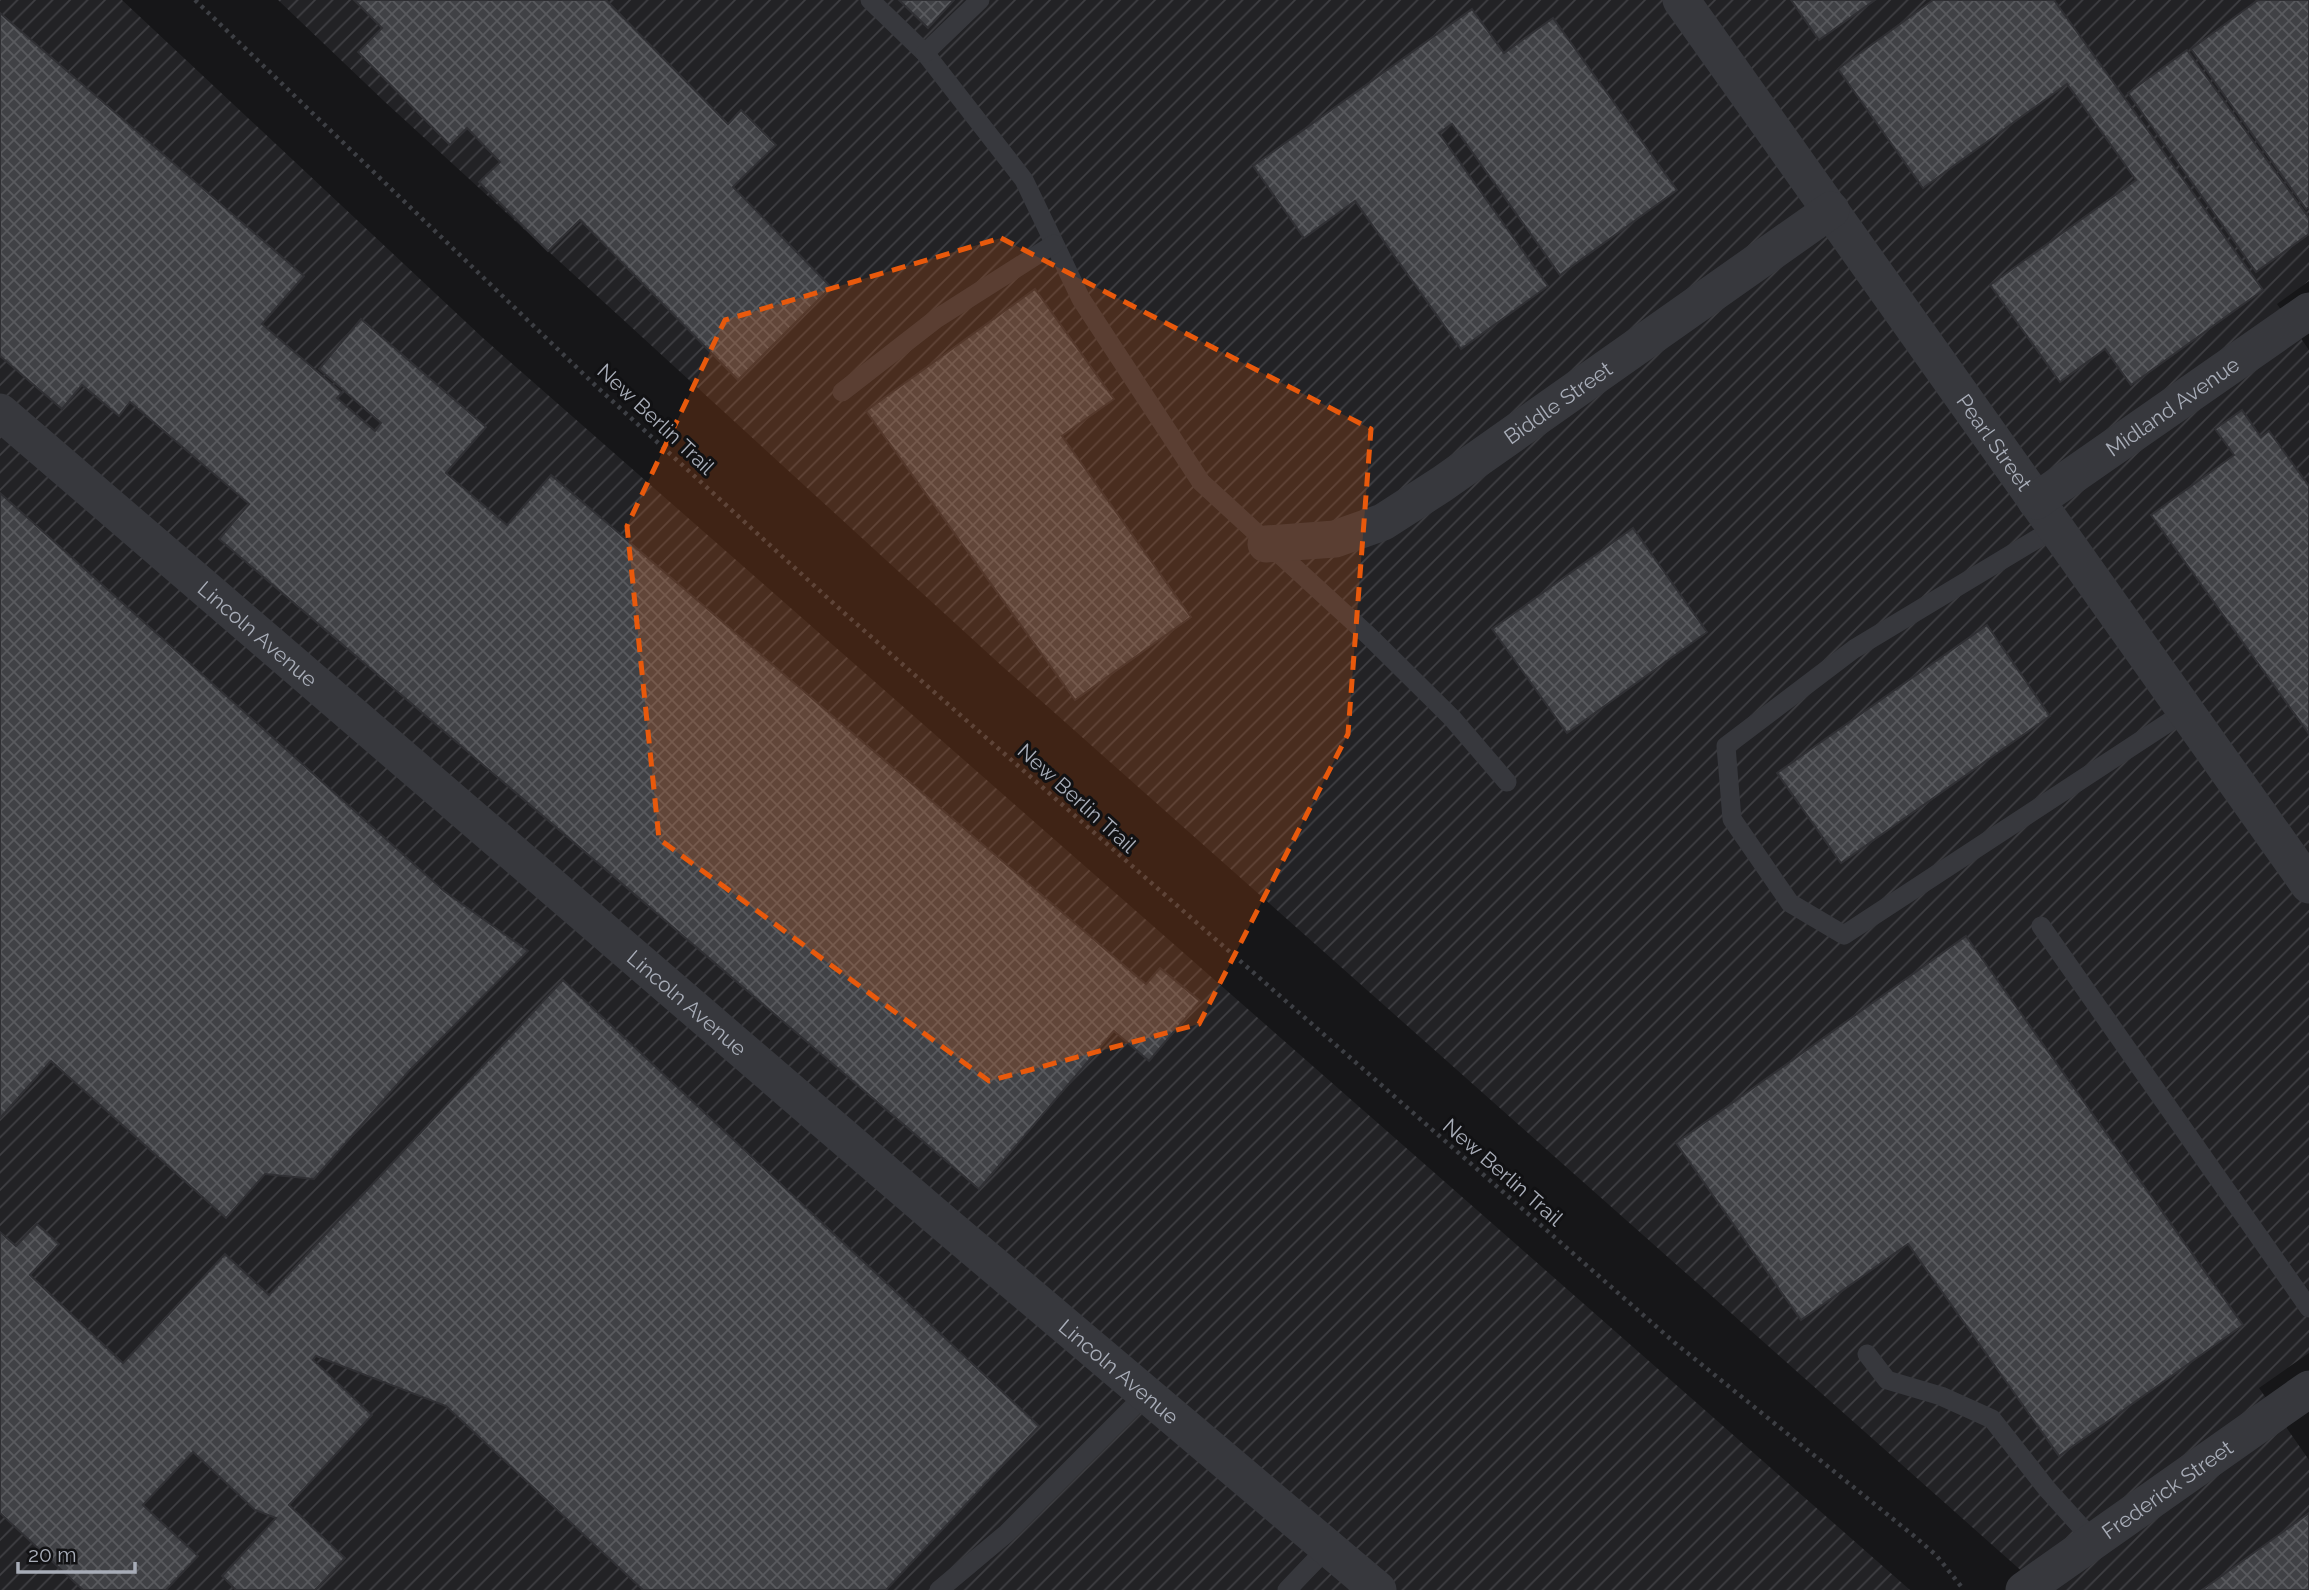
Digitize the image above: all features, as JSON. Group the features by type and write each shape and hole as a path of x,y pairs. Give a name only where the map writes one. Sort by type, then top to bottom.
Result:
{"street":[{"name":"Pearl Street","path":"1681,0 2309,885"},
{"name":"Biddle Street","path":"1266,544 1335,539 1383,522 1442,485 1831,210"},
{"name":"Midland Avenue","path":"2046,514 2309,311"},
{"name":"Lincoln Avenue","path":"0,412 922,1205 1378,1590"},
{"name":"Frederick Street","path":"2024,1590 2309,1390"}],"lane":[{"path":"870,0 925,53 1024,180 1081,299 1201,482 1369,636 1452,718 1507,782"},
{"path":"925,53 980,0"},
{"path":"842,392 936,319 1054,244"},
{"path":"2046,514 1854,649 1726,746 1732,819 1790,903 1844,935 2186,711"},
{"path":"2041,926 2309,1308"},
{"path":"1867,1354 1887,1380 1941,1396 1992,1419 2047,1489 2094,1541"},
{"path":"939,1590 1007,1533 1147,1393"},
{"path":"1287,1590 1328,1547"}],"path":[{"name":"New Berlin Trail","path":"195,0 597,387 844,612 1675,1343 1936,1555 1964,1590"}],"highlighted area":[{"path":"1001,238 1371,429 1348,734 1199,1024 989,1081 659,839 627,526 725,320"}],"shaded area":[{"path":"0,0 122,0 483,338 1910,1590 0,1590"},
{"path":"278,0 2309,0 2309,281 2277,304 2309,350 2309,1353 2259,1388 2309,1460 2309,1590 2043,1590 1003,667 385,102"}],"building":[{"path":"354,0 606,0 728,124 741,110 776,145 733,187 831,287 738,380 580,220 548,251 479,182 500,162 467,128 450,145 358,52 382,28"},
{"path":"899,0 954,0 928,28"},
{"path":"1791,0 1875,0 1819,40"},
{"path":"1933,0 2054,0 2263,290 2131,385 2105,349 2060,382 1990,285 2136,180 2067,84 1923,188 1838,69"},
{"path":"2258,0 2309,0 2309,207 2306,209 2191,49"},
{"path":"1472,9 1504,53 1553,18 1677,190 1560,275 1452,124 1439,133 1548,286 1461,349 1355,201 1304,238 1253,166"},
{"path":"0,13 304,276 262,324 342,393 337,398 375,431 381,423 319,369 361,319 486,427 446,473 507,525 551,475 1146,984 1160,968 1200,1001 1149,1061 1114,1031 979,1189 219,539 249,504 130,402 119,416 82,385 62,409 0,356"},
{"path":"2187,50 2309,218 2309,234 2256,272 2128,93"},
{"path":"1035,289 1114,399 1062,436 1191,617 1075,700 866,411"},
{"path":"2242,410 2261,437 2269,431 2309,486 2309,734 2151,515 2234,455 2215,429"},
{"path":"0,493 444,891 528,951 409,1071 314,1179 265,1174 226,1218 51,1061 0,1118"},
{"path":"1633,528 1707,632 1567,733 1492,629"},
{"path":"1987,625 2050,716 1841,863 1777,773"},
{"path":"1966,936 2243,1325 2059,1456 1908,1244 1801,1320 1676,1143"},
{"path":"563,980 1039,1426 886,1590 643,1590 446,1406 316,1356 313,1360 372,1415 289,1505 345,1558 315,1590 236,1590 222,1576 276,1518 255,1510 193,1452 143,1505 198,1556 166,1590 83,1590 0,1513 0,1232 16,1246 37,1224 59,1244 30,1275 123,1363 225,1254 269,1295"},
{"path":"2309,1513 2309,1590 2202,1590"}]}
